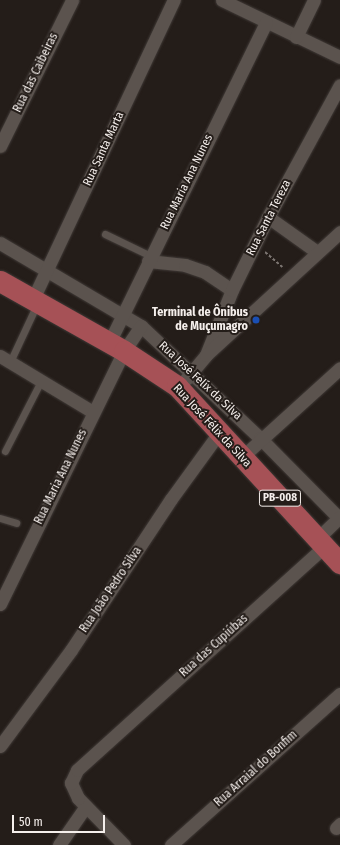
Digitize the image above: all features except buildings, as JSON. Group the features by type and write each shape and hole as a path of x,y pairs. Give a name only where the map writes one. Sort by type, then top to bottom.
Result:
{"main road":[{"name":"Rua José Félix da Silva","path":"0,281 116,347 184,380 219,433 340,563"}],"street":[{"name":"Rua das Caibeiras","path":"0,146 72,0"},
{"name":"Rua Santa Marta","path":"35,301 47,268 174,0"},
{"path":"222,0 340,57"},
{"path":"296,37 314,0"},
{"name":"Rua Maria Ana Nunes","path":"0,604 93,412 116,347 122,313 266,22"},
{"name":"Rua Santa Tereza","path":"206,355 232,290 268,217 340,84"},
{"path":"268,217 317,252"},
{"path":"184,380 206,355 294,272 340,232"},
{"name":"Rua José Felíx da Silva","path":"0,243 47,268 122,313 140,326 184,380 260,438 340,518"},
{"path":"149,259 185,265 205,272 232,290"},
{"path":"116,347 140,326"},
{"path":"5,359 93,412"},
{"path":"242,457 260,438 340,368"},
{"name":"Rua João Pedro Silva","path":"0,746 71,650 171,499 219,433"},
{"name":"Rua das Cupiúbas","path":"124,845 86,806 73,790 72,779 77,770 321,542 340,518"},
{"name":"Rua Arraial do Bonfim","path":"171,845 340,694"},
{"path":"59,845 86,806"}],"lane":[{"path":"105,234 149,259"},
{"path":"5,359 35,301"},
{"path":"5,451 41,381"},
{"path":"0,518 16,523"}],"path":[{"path":"256,242 282,267 294,272"}],"place":[{"name":"Terminal de Ônibus de Muçumagro","path":"256,320"}]}
